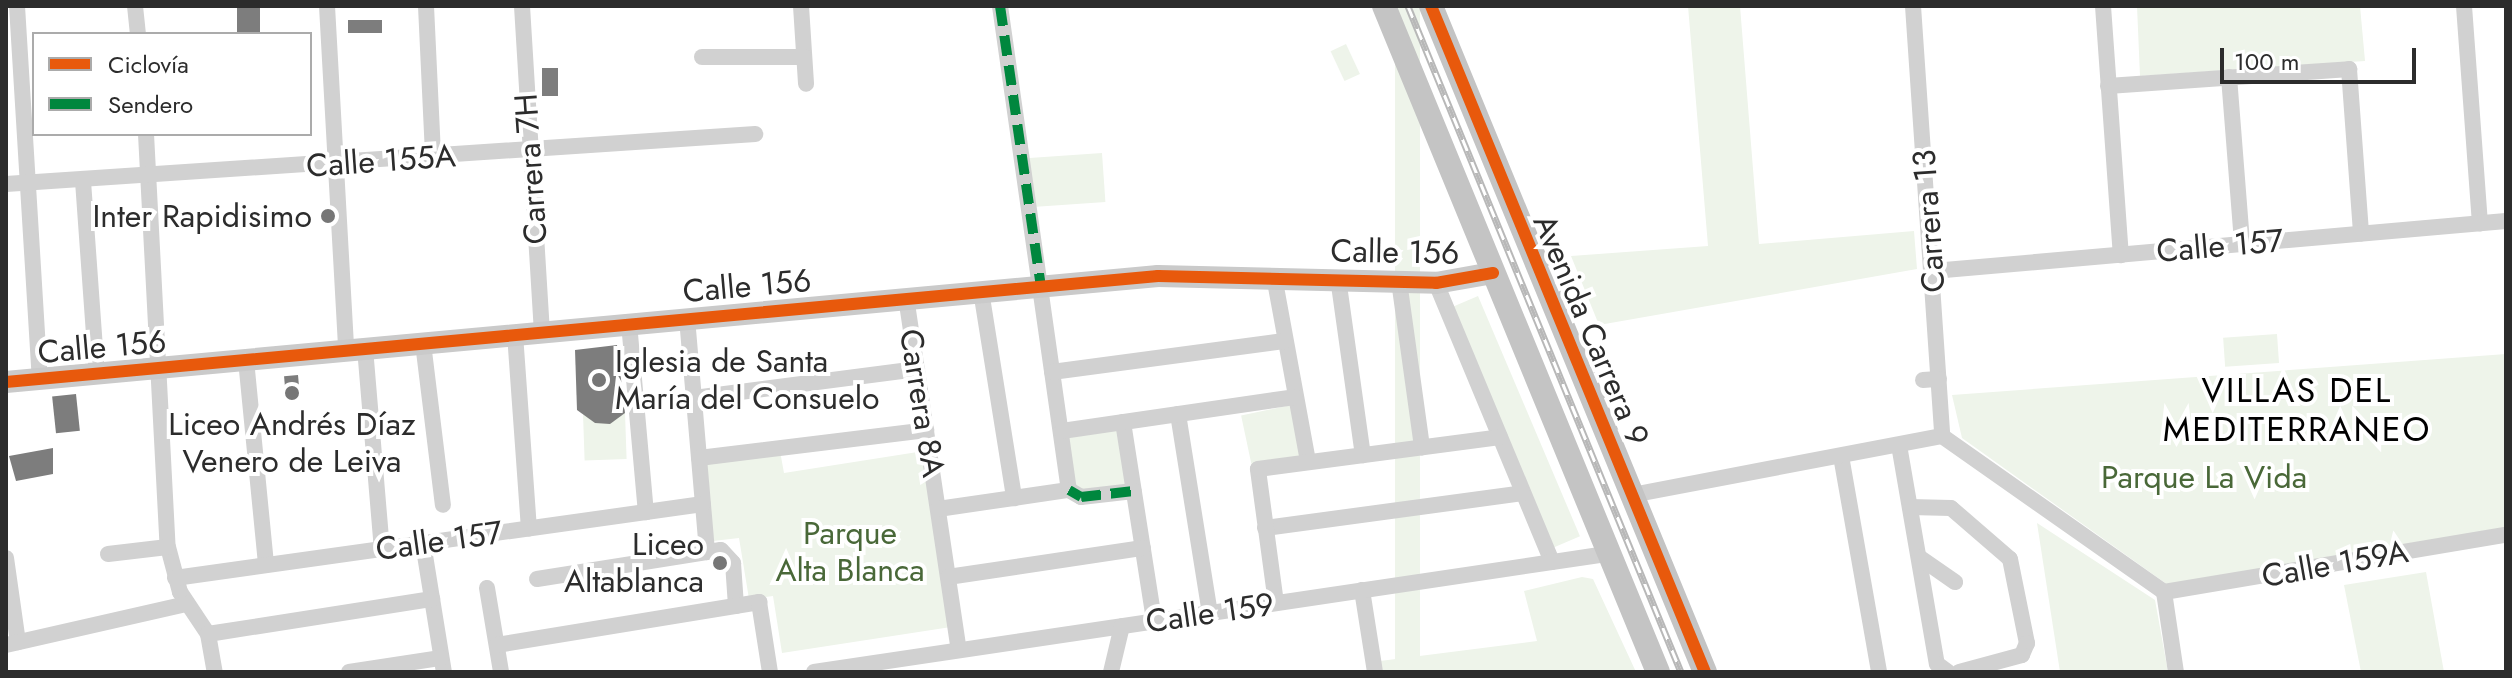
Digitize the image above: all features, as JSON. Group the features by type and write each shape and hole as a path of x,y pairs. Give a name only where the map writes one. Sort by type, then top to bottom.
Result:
{"main road":[{"path":"1384,6 1606,554 1658,672"},
{"name":"Avenida Carrera 9","path":"1431,6 1705,672"}],"street":[{"path":"17,6 40,379"},
{"path":"135,6 138,32"},
{"path":"327,6 337,164 356,349 382,549"},
{"path":"426,6 433,157"},
{"name":"Carrera 7H","path":"522,6 542,332"},
{"path":"801,6 806,84"},
{"path":"1000,6 1069,490"},
{"name":"Carrera 13","path":"1913,6 1933,271 1931,380 1942,436"},
{"path":"2103,6 2121,255"},
{"path":"2464,6 2472,76 2480,223"},
{"path":"2472,76 2475,6"},
{"path":"702,57 804,57"},
{"path":"2108,86 2349,69 2361,234"},
{"path":"2229,77 2242,244"},
{"name":"Calle 155A","path":"6,184 149,178 755,134"},
{"path":"146,136 161,368 168,547 175,578 187,604 208,634 215,672"},
{"path":"83,181 97,374"},
{"name":"Calle 157","path":"1933,271 2506,221"},
{"name":"Calle 156","path":"6,382 906,297 1190,274 1436,283 1493,273"},
{"path":"1274,276 1308,462"},
{"path":"1338,278 1363,455"},
{"path":"1399,281 1422,447"},
{"path":"1436,283 1552,562"},
{"path":"981,291 1014,498"},
{"name":"Carrera 8A","path":"906,297 959,650"},
{"path":"687,318 707,552"},
{"path":"629,323 646,512"},
{"path":"515,334 529,528"},
{"path":"1052,372 1284,341"},
{"path":"423,343 443,505"},
{"path":"246,360 266,565"},
{"path":"694,398 917,369"},
{"path":"1062,431 1295,397"},
{"path":"1178,414 1210,613"},
{"path":"1123,422 1154,621"},
{"path":"699,458 926,430"},
{"path":"1632,495 1942,436 2164,592 2176,672"},
{"path":"1276,603 1258,469 1500,437"},
{"path":"1899,445 1937,664 1948,672"},
{"path":"1841,456 1879,672"},
{"path":"938,509 1069,490 1081,497 1134,491"},
{"path":"1265,528 1523,493"},
{"name":"Calle 157","path":"175,578 703,504"},
{"path":"1910,507 1951,508 2002,546 2010,559 2027,643 2022,655 1959,672"},
{"name":"Calle 159A","path":"2164,592 2506,535"},
{"path":"349,672 442,665 423,543"},
{"path":"108,554 168,547"},
{"path":"948,577 1143,548"},
{"path":"537,579 707,552 730,555 736,606"},
{"name":"Calle 159","path":"814,672 1606,554"},
{"path":"1919,557 1955,582"},
{"path":"6,558 12,644 187,604"},
{"path":"487,588 501,672"},
{"path":"1362,590 1375,672"},
{"path":"208,634 432,599"},
{"path":"497,645 759,602 770,672"},
{"path":"1111,672 1122,626"}],"green space":[{"path":"1395,6 1420,6 1420,672 1395,672"},
{"path":"1688,6 1740,6 1759,244 1914,231 1917,269 1599,325 1571,256 1708,246"},
{"path":"2137,6 2360,6 2365,61 2140,76"},
{"path":"1346,44 1360,74 1345,81 1331,51"},
{"path":"1102,153 1105,202 1026,207 1022,159"},
{"path":"1478,296 1580,536 1554,547 1452,307"},
{"path":"2277,334 2279,363 2225,367 2223,338"},
{"name":"Parque La Vida","path":"2506,354 2506,528 2168,585 1962,438 1952,395"},
{"path":"1291,405 1302,458 1252,468 1241,416"},
{"path":"625,413 627,459 585,460 583,414"},
{"path":"1123,422 1134,491 1069,490 1062,431"},
{"name":"Parque Alta Blanca","path":"780,451 784,473 924,451 951,627 782,653 773,596 749,599 739,538 713,541 701,463"},
{"path":"2037,523 2155,600 2168,672 2060,672"},
{"path":"2426,572 2444,672 2361,672 2344,585"},
{"path":"1582,577 1593,579 1636,672 1383,672 1380,661 1537,641 1524,591"}],"building":[{"path":"237,6 260,6 260,32 237,32"},
{"path":"348,20 382,20 382,33 348,33"},
{"path":"542,68 558,68 558,96 542,96"},
{"name":"Iglesia de Santa María del Consuelo","path":"617,345 625,413 610,424 595,423 577,410 575,350"},
{"name":"Liceo Andrés Díaz Venero de Leiva","path":"298,375 300,399 286,400 284,376"},
{"path":"76,394 80,431 56,433 52,397"},
{"path":"53,448 53,474 16,481 9,456"}],"railway":[{"path":"1408,6 1681,672"}],"marked path":[{"path":"1000,6 1041,286"},
{"path":"1069,490 1081,497 1134,491"}],"cycle path":[{"path":"1431,6 1705,672"},
{"path":"6,382 1158,276 1436,283 1493,273"}],"place":[{"name":"Inter Rapidisimo","path":"328,216"},
{"name":"Iglesia de Santa María del Consuelo","path":"599,380"},
{"name":"Liceo Andrés Díaz Venero de Leiva","path":"292,393"},
{"name":"Liceo Altablanca","path":"720,563"}],"district":[{"name":"VILLAS DEL MEDITERRANEO","path":"2297,410"}]}
